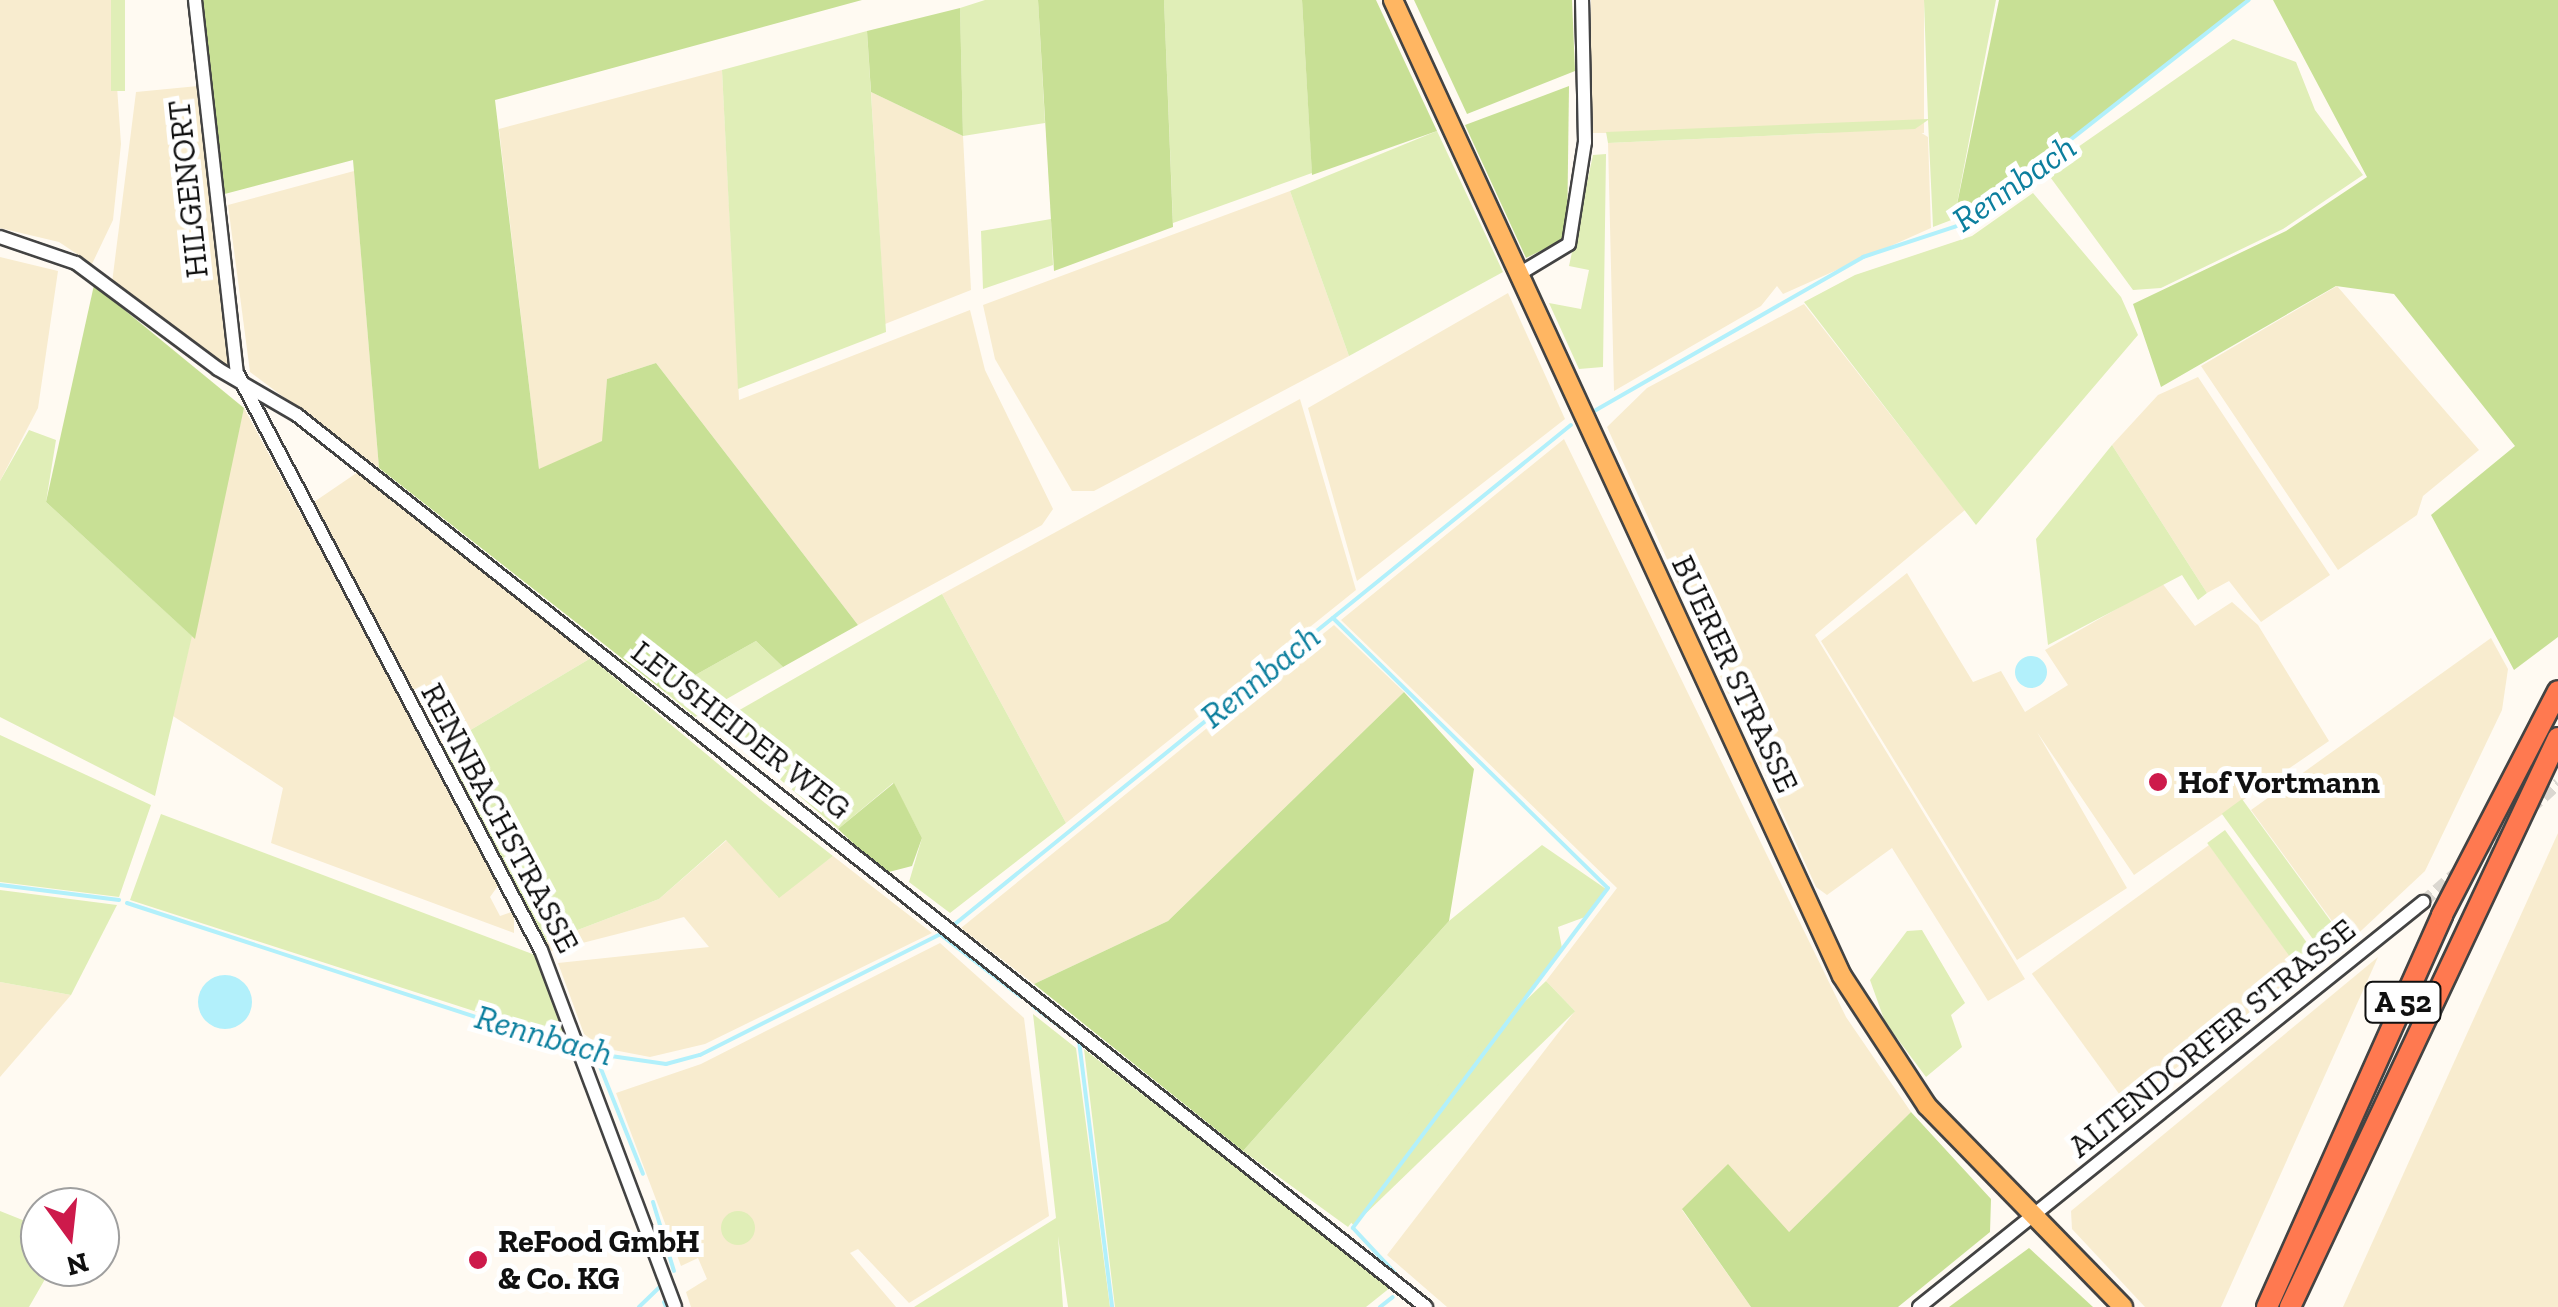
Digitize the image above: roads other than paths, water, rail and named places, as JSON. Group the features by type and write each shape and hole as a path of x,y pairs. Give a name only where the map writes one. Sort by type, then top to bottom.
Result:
{"highway":[{"name":"A 52","path":"2267,1307 2442,915 2558,691"},
{"name":"A 52","path":"2290,1307 2558,738"}],"main road":[{"name":"BUERER STRASSE","path":"1393,0 1842,976 1927,1106 2123,1307"}],"street":[{"name":"HILGENORT","path":"195,0 236,373"},
{"path":"1519,274 1569,244 1585,142 1582,0"},
{"name":"LEUSHEIDER WEG","path":"0,237 76,263 218,369 236,373 1426,1307"},
{"name":"RENNBACHSTRASSE","path":"236,373 540,950 675,1307"},
{"name":"ALTENDORFER STRASSE","path":"1919,1307 2423,902"}],"water":[{"path":"2031,656 2042,661 2047,672 2042,683 2031,688 2020,683 2015,672 2020,661"},
{"path":"225,975 244,983 252,1002 244,1021 225,1029 206,1021 198,1002 206,983"}],"waterway":[{"name":"Rennbach","path":"1596,410 1863,257 1963,224 2249,0"},
{"name":"Rennbach","path":"950,928 1571,425"},
{"path":"1333,618 1608,888 1353,1228 1408,1287"},
{"path":"0,885 119,900"},
{"name":"Rennbach","path":"127,903 574,1049"},
{"name":"Rennbach","path":"583,1052 666,1064 700,1055 947,931"},
{"path":"941,935 1020,996"},
{"path":"1034,1007 1079,1041 1112,1307"},
{"path":"595,1054 643,1174"},
{"path":"653,1202 674,1271"},
{"path":"639,1307 662,1285"},
{"path":"1380,1307 1393,1297"},
{"path":"664,1302 666,1307"}],"tunnel":[{"path":"2530,809 2558,784"},
{"path":"2481,852 2515,822"},
{"path":"2423,902 2462,868"}],"place":[{"name":"Hof Vortmann","path":"2158,782"},
{"name":"ReFood GmbH & Co. KG","path":"478,1260"}]}
